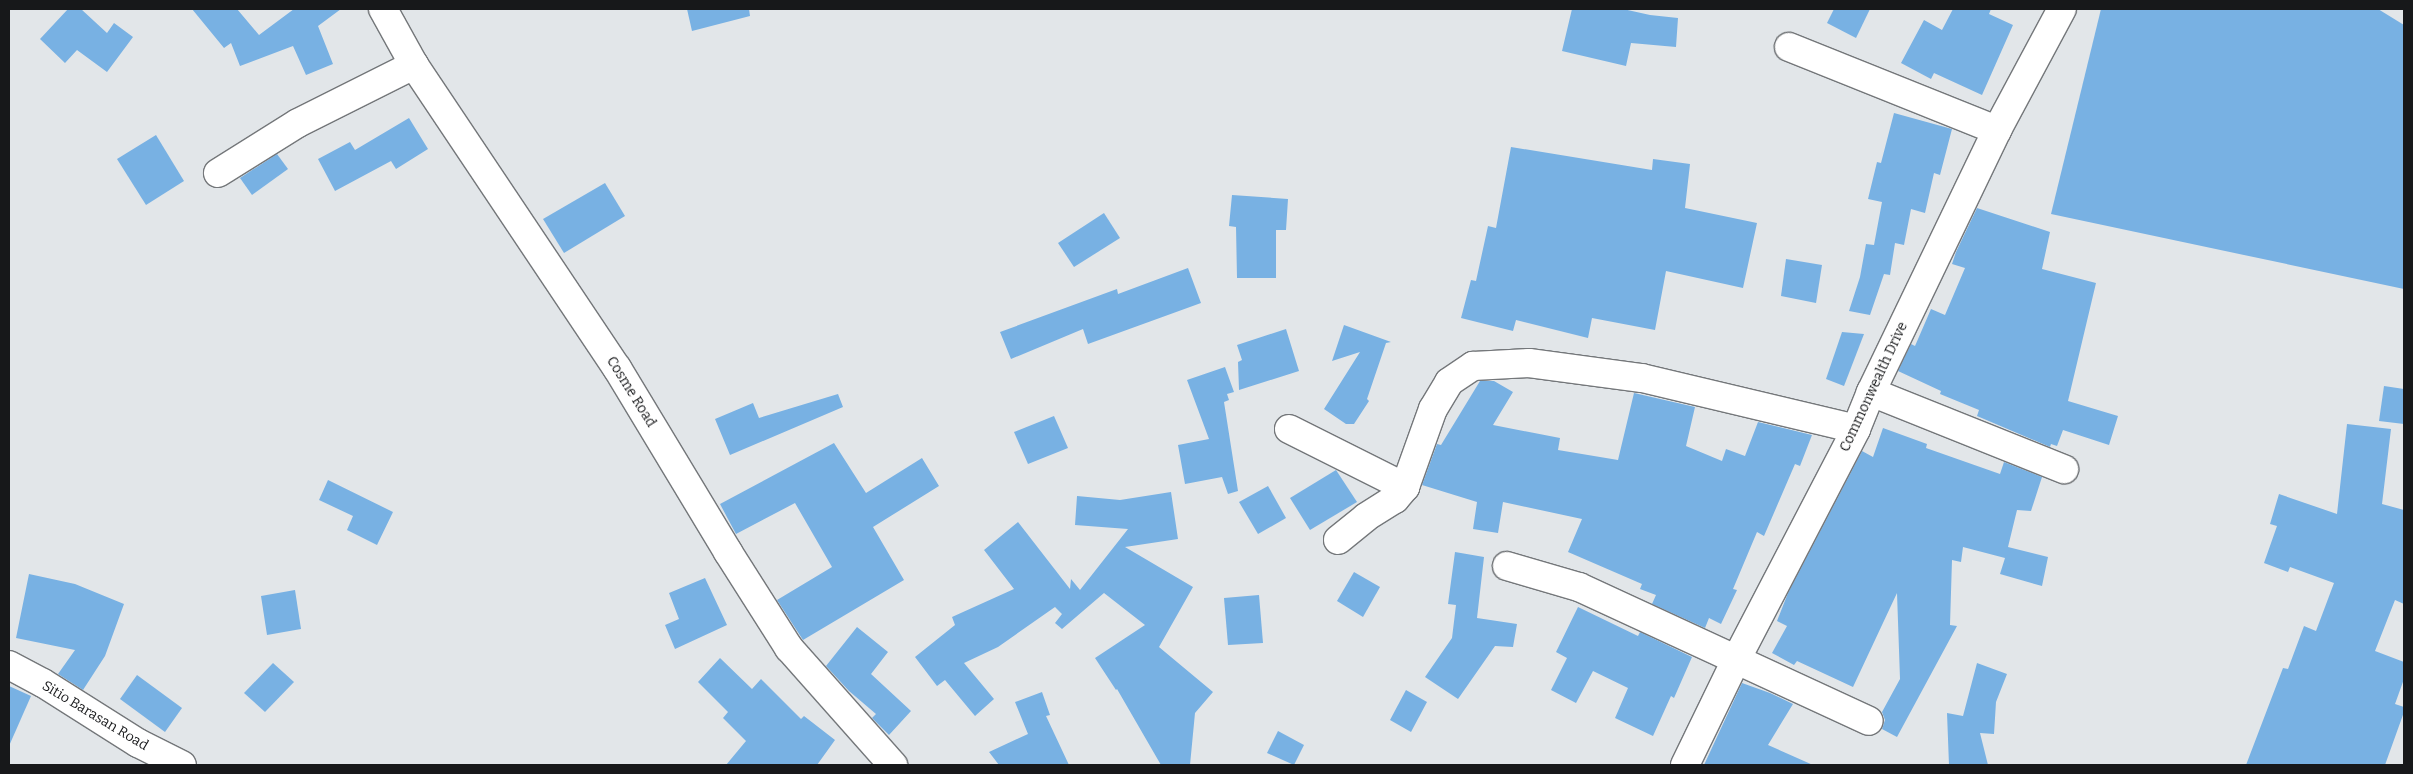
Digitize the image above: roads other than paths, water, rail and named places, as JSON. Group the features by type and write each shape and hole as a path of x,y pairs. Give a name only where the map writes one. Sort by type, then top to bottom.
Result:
{"street":[{"name":"Cosme Road","path":"383,9 414,65 617,368 728,552 789,648 893,765"},
{"name":"Commonwealth Drive","path":"1685,765 1736,660 1856,429 1871,392 1997,130 2062,9"},
{"path":"1790,47 1997,130"},
{"path":"218,173 298,123 414,65"},
{"path":"1338,540 1366,517 1395,499 1405,487 1433,409 1449,382 1473,366 1529,363 1642,378 1856,429"},
{"path":"1871,392 2064,469"},
{"path":"1289,429 1405,487"},
{"path":"1507,566 1578,587 1869,721"},
{"name":"Sitio Barasan Road","path":"9,665 138,743 182,765"}]}
